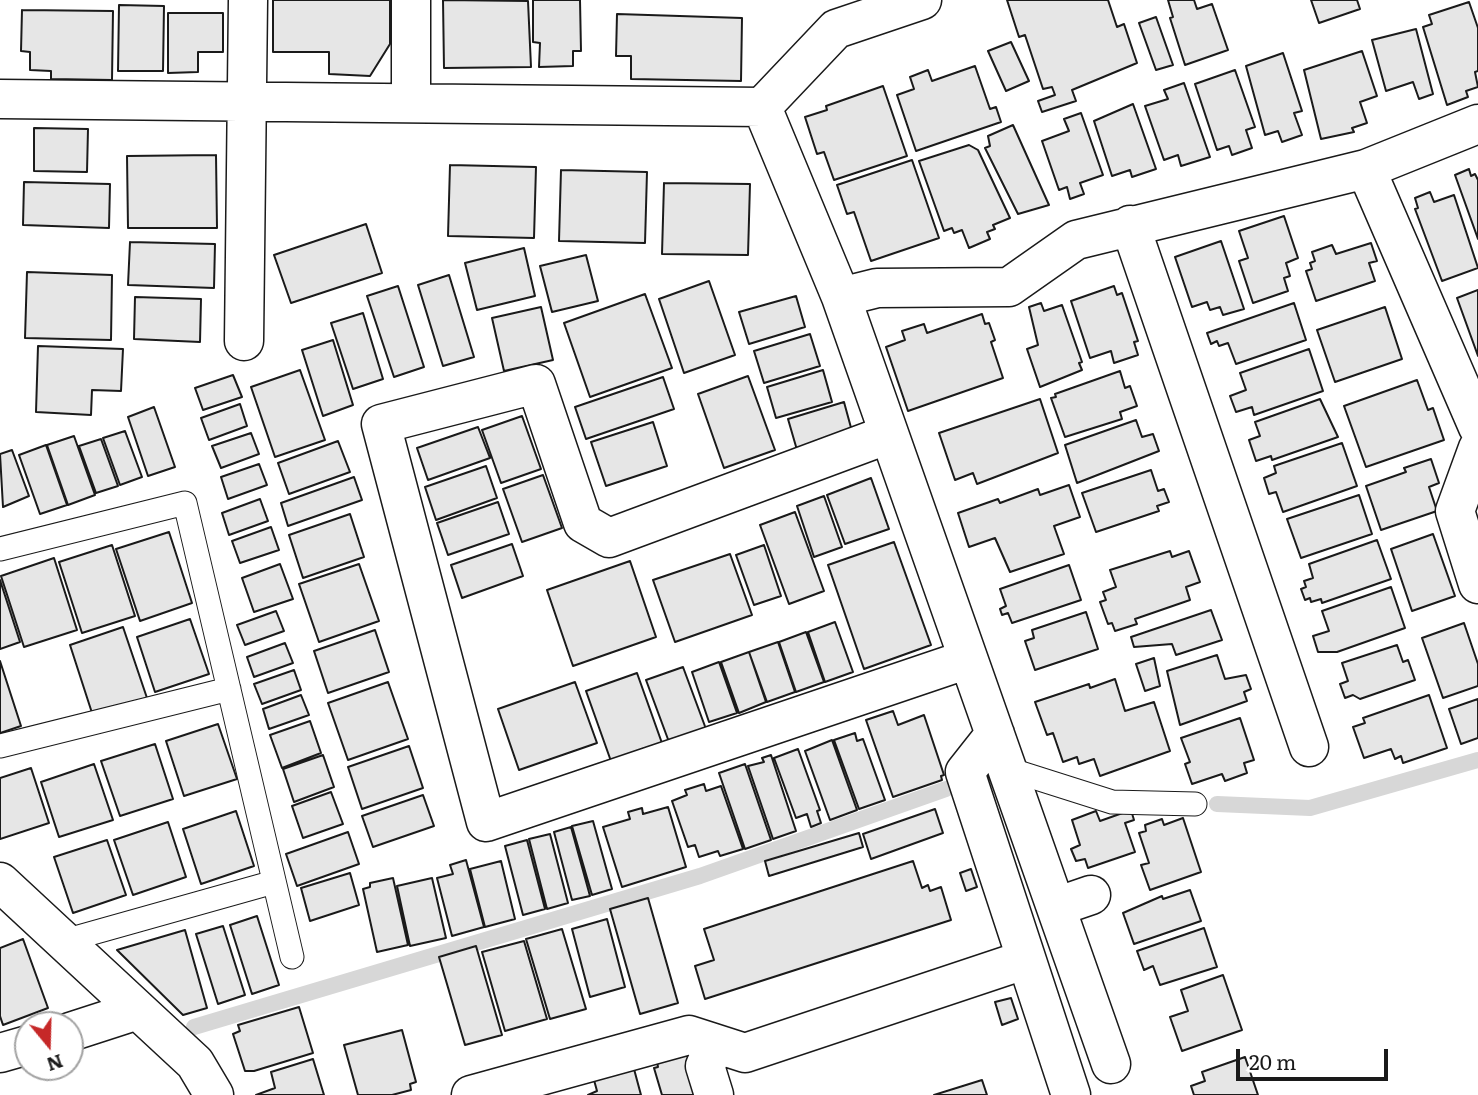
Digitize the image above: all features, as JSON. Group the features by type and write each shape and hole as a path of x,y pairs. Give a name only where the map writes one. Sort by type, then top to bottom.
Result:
{"street":[{"path":"244,341 248,0"},
{"path":"411,0 411,103"},
{"path":"0,99 762,107 836,29 922,0"},
{"path":"762,107 841,297 1001,751 1073,901 1111,1064"},
{"path":"841,297 877,288 1009,287 1076,240 1366,169 1478,124"},
{"path":"1366,169 1478,427"},
{"path":"1130,225 1309,747"},
{"path":"889,434 609,538 583,523 536,384 381,424 486,822 968,659"},
{"path":"1478,449 1455,511 1478,584"},
{"path":"1001,751 965,772 1024,960 1071,1095"},
{"path":"0,881 195,1063 214,1095"},
{"path":"471,1095 558,1084 689,1035 745,1053 1024,960"},
{"path":"84,1027 138,1010"},
{"path":"714,1095 705,1066 716,1044"}],"lane":[{"path":"0,550 185,503 292,957"},
{"path":"0,746 229,690"},
{"path":"1001,751 1112,802 1195,804"},
{"path":"64,941 274,882"}],"building":[{"path":"273,0 390,0 390,44 370,76 329,74 329,52 273,52"},
{"path":"443,0 528,1 531,67 444,68"},
{"path":"533,0 580,0 581,51 573,51 573,66 539,67 540,43 533,42"},
{"path":"1007,0 1108,0 1117,27 1124,24 1137,63 1072,90 1076,101 1042,112 1038,101 1055,95 1052,87 1043,89 1025,35 1019,37"},
{"path":"1168,0 1194,0 1197,9 1212,4 1228,50 1185,65 1170,18 1173,17"},
{"path":"1311,0 1357,0 1360,9 1319,23"},
{"path":"1469,2 1478,28 1478,71 1475,72 1478,87 1466,91 1468,97 1447,105 1423,27 1432,24 1429,15"},
{"path":"119,5 164,6 163,71 118,71"},
{"path":"22,10 113,11 112,80 51,79 51,71 30,70 30,52 21,51"},
{"path":"168,13 223,13 223,52 198,52 198,72 168,73"},
{"path":"617,14 742,18 741,81 631,79 631,56 616,56"},
{"path":"1156,17 1173,65 1156,70 1139,23"},
{"path":"1416,29 1433,94 1419,99 1413,82 1386,91 1372,40"},
{"path":"1011,42 1029,81 1006,91 988,51"},
{"path":"1362,51 1377,96 1360,102 1367,123 1352,128 1354,132 1321,139 1304,70"},
{"path":"1283,53 1302,111 1294,113 1302,135 1282,142 1278,131 1265,135 1246,66"},
{"path":"975,66 990,109 996,107 1001,122 916,151 897,95 914,89 910,77 928,70 932,81"},
{"path":"1235,70 1255,127 1246,130 1252,148 1232,155 1229,146 1217,150 1195,84"},
{"path":"1184,83 1210,157 1181,166 1178,155 1164,160 1145,106 1168,99 1164,90"},
{"path":"883,86 907,156 834,180 824,152 817,154 805,117 827,110 826,106"},
{"path":"1133,104 1156,169 1132,177 1130,170 1112,176 1094,121"},
{"path":"1081,113 1103,175 1080,183 1084,194 1070,199 1067,187 1059,190 1042,141 1069,131 1064,119"},
{"path":"1013,125 1049,205 1018,214 985,148 990,146 988,136"},
{"path":"34,128 88,129 87,172 34,171"},
{"path":"969,145 978,150 1010,218 993,225 995,229 987,232 990,239 969,248 962,230 954,233 952,228 944,231 919,161"},
{"path":"216,155 217,228 128,228 127,156"},
{"path":"912,160 939,238 871,261 854,212 847,214 837,185"},
{"path":"450,165 536,167 534,238 448,236"},
{"path":"1469,169 1471,176 1475,174 1478,180 1478,239 1455,175"},
{"path":"561,170 647,172 645,243 559,241"},
{"path":"24,182 110,184 109,228 23,225"},
{"path":"664,183 750,184 748,255 662,254"},
{"path":"1430,192 1434,202 1454,195 1478,268 1442,281 1415,209 1418,208 1415,198"},
{"path":"1284,216 1298,258 1286,263 1290,276 1284,278 1288,291 1253,303 1239,261 1248,258 1239,231"},
{"path":"366,224 382,273 291,303 274,255"},
{"path":"1221,241 1244,309 1223,315 1220,307 1210,310 1207,302 1192,307 1175,257"},
{"path":"130,242 215,244 214,288 128,285"},
{"path":"1371,243 1377,261 1369,263 1375,281 1316,301 1306,271 1312,269 1310,263 1315,261 1312,252 1332,245 1336,254"},
{"path":"524,248 535,296 477,310 465,263"},
{"path":"586,255 598,301 552,312 540,266"},
{"path":"27,272 112,275 111,340 25,338"},
{"path":"449,275 474,357 443,366 418,285"},
{"path":"709,281 735,355 684,373 659,299"},
{"path":"398,286 424,367 394,377 367,296"},
{"path":"1114,286 1117,295 1122,293 1138,341 1134,342 1138,355 1114,363 1111,351 1090,358 1071,301"},
{"path":"1478,290 1478,356 1457,298"},
{"path":"645,294 672,368 590,397 564,323"},
{"path":"796,296 805,327 749,344 739,312"},
{"path":"135,297 201,299 200,342 134,339"},
{"path":"1041,303 1044,311 1062,305 1082,362 1079,363 1082,370 1040,387 1027,349 1038,345 1029,307"},
{"path":"1294,303 1306,340 1236,364 1228,343 1219,346 1217,341 1211,344 1207,333"},
{"path":"541,307 553,360 504,371 492,318"},
{"path":"1385,307 1402,359 1335,382 1317,330"},
{"path":"363,313 383,379 353,389 331,323"},
{"path":"982,314 985,324 989,323 995,340 991,342 1003,378 908,411 886,347 905,340 902,331 924,324 927,333"},
{"path":"810,334 820,366 764,383 754,351"},
{"path":"333,340 353,405 323,416 302,350"},
{"path":"38,346 123,349 121,391 92,390 91,415 36,412"},
{"path":"1309,349 1323,391 1254,415 1252,407 1236,412 1230,396 1246,390 1240,373"},
{"path":"300,370 325,440 275,457 251,387"},
{"path":"823,370 832,402 776,418 767,387"},
{"path":"1120,371 1125,388 1130,386 1137,406 1120,412 1122,419 1065,437 1051,398 1056,397 1055,394"},
{"path":"233,375 242,397 203,410 195,388"},
{"path":"748,376 775,450 724,468 698,394"},
{"path":"663,377 674,409 586,439 575,407"},
{"path":"1417,380 1428,410 1433,408 1444,440 1366,467 1344,406"},
{"path":"1040,399 1058,453 977,484 973,473 955,480 939,433"},
{"path":"1320,399 1338,437 1272,460 1271,456 1256,461 1249,440 1260,436 1255,422"},
{"path":"844,402 853,435 797,450 788,419"},
{"path":"240,404 247,426 209,440 201,418"},
{"path":"154,407 175,467 148,476 128,417"},
{"path":"522,416 541,469 501,483 482,430"},
{"path":"1136,420 1142,437 1153,434 1159,451 1077,483 1065,445"},
{"path":"653,422 667,466 606,486 591,442"},
{"path":"478,427 490,458 428,480 417,448"},
{"path":"125,431 142,477 120,485 103,438"},
{"path":"251,433 259,454 221,468 212,446"},
{"path":"74,436 95,495 68,505 47,445"},
{"path":"101,439 118,486 96,493 79,446"},
{"path":"338,441 350,472 289,494 278,463"},
{"path":"1342,443 1357,486 1283,512 1276,492 1269,494 1264,478 1276,473 1274,466"},
{"path":"46,445 67,505 40,514 19,455"},
{"path":"12,450 29,496 3,507 0,454"},
{"path":"1431,459 1439,483 1429,487 1437,511 1381,530 1366,486 1406,472 1404,468"},
{"path":"259,464 267,485 228,499 221,477"},
{"path":"486,466 497,498 436,520 425,487"},
{"path":"1151,470 1158,491 1164,489 1169,502 1157,506 1159,511 1096,532 1082,493"},
{"path":"543,475 562,528 522,542 503,489"},
{"path":"354,477 362,500 288,526 281,503"},
{"path":"871,478 889,529 845,544 827,495"},
{"path":"1069,485 1080,517 1054,526 1064,554 1010,572 995,538 969,547 958,513 998,499 1000,503 1038,489 1040,495"},
{"path":"1359,495 1372,534 1301,558 1287,519"},
{"path":"824,496 842,547 814,557 797,506"},
{"path":"260,499 268,521 229,535 222,513"},
{"path":"498,502 509,534 448,555 437,523"},
{"path":"795,512 824,591 789,604 760,525"},
{"path":"350,514 364,557 303,578 289,535"},
{"path":"271,527 279,550 240,563 232,541"},
{"path":"169,532 192,603 140,621 116,549"},
{"path":"1433,534 1455,596 1412,611 1391,549"},
{"path":"1377,540 1391,579 1322,603 1321,599 1311,602 1310,598 1305,600 1301,589 1306,587 1304,581 1313,578 1309,564"},
{"path":"894,542 931,645 864,669 828,565"},
{"path":"512,544 523,576 462,598 451,565"},
{"path":"112,545 135,616 82,633 59,562"},
{"path":"764,545 781,596 754,605 736,555"},
{"path":"1170,551 1172,557 1189,551 1200,582 1186,587 1190,600 1135,619 1137,624 1115,631 1112,623 1108,624 1100,602 1106,600 1103,592 1116,587 1110,570"},
{"path":"730,554 752,615 675,642 653,580"},
{"path":"54,558 77,630 24,647 1,576"},
{"path":"630,561 656,637 573,666 547,590"},
{"path":"280,564 293,599 254,612 242,578"},
{"path":"359,564 379,621 319,642 299,584"},
{"path":"1069,565 1081,600 1012,623 1008,613 1002,615 1000,609 1006,606 1000,589"},
{"path":"0,580 20,642 0,649"},
{"path":"1391,587 1405,628 1337,652 1318,652 1313,636 1329,631 1322,611"},
{"path":"1211,610 1222,640 1176,655 1172,644 1134,647 1131,637"},
{"path":"276,611 284,631 245,645 237,625"},
{"path":"1086,612 1098,649 1035,670 1025,641 1034,638 1032,630"},
{"path":"190,619 209,674 155,692 137,637"},
{"path":"835,622 853,672 825,682 808,632"},
{"path":"1464,623 1478,664 1478,686 1443,698 1422,638"},
{"path":"123,627 147,698 93,716 70,645"},
{"path":"375,630 389,672 328,693 314,651"},
{"path":"806,632 824,682 796,692 779,642"},
{"path":"778,642 795,692 767,702 749,652"},
{"path":"285,643 293,663 254,677 247,657"},
{"path":"1397,645 1403,662 1408,660 1415,680 1360,699 1353,695 1345,698 1340,684 1348,681 1342,663"},
{"path":"749,652 766,702 739,713 721,662"},
{"path":"1217,655 1225,679 1246,675 1251,689 1244,692 1247,701 1180,725 1167,671"},
{"path":"1154,658 1160,686 1145,691 1136,664"},
{"path":"0,661 21,726 0,733"},
{"path":"719,662 737,713 709,722 692,672"},
{"path":"683,667 706,729 669,742 646,680"},
{"path":"294,670 301,690 262,704 254,684"},
{"path":"637,673 663,746 612,764 586,691"},
{"path":"1115,679 1125,711 1154,702 1170,751 1100,776 1094,759 1079,764 1077,757 1063,762 1053,733 1047,735 1035,702 1089,684 1090,688"},
{"path":"388,682 408,739 348,760 328,703"},
{"path":"575,682 597,743 519,770 498,709"},
{"path":"301,695 309,715 269,729 263,709"},
{"path":"1429,695 1447,748 1403,763 1401,756 1395,759 1391,749 1364,758 1353,727 1365,723 1363,718"},
{"path":"1478,699 1478,738 1461,744 1449,709"},
{"path":"893,711 898,725 924,715 944,775 941,776 942,780 893,797 866,720"},
{"path":"1240,718 1254,760 1244,763 1247,773 1225,781 1222,774 1192,784 1185,764 1190,762 1181,738"},
{"path":"310,721 321,753 282,768 270,735"},
{"path":"218,724 237,779 184,796 166,741"},
{"path":"855,733 857,741 863,739 885,800 859,809 834,740"},
{"path":"832,740 857,810 830,820 805,751"},
{"path":"155,744 173,799 120,816 101,761"},
{"path":"409,746 423,788 362,809 348,767"},
{"path":"798,749 820,810 817,811 821,823 811,827 807,814 796,818 774,758"},
{"path":"323,755 334,787 294,802 283,769"},
{"path":"771,755 796,831 773,839 748,766 764,762 762,758"},
{"path":"94,764 113,820 59,837 41,782"},
{"path":"745,764 771,840 745,849 719,773"},
{"path":"31,768 49,823 0,839 0,778"},
{"path":"704,784 706,791 721,786 743,849 720,856 718,851 699,857 695,845 688,847 672,801 687,795 685,790"},
{"path":"331,792 343,824 303,838 292,806"},
{"path":"423,795 434,826 373,847 362,816"},
{"path":"668,807 686,867 622,887 603,827 630,819 628,812 642,808 643,814"},
{"path":"935,809 943,833 871,859 863,834"},
{"path":"1131,810 1134,820 1125,823 1135,852 1088,868 1085,859 1076,861 1071,849 1080,845 1072,820 1096,811 1100,821"},
{"path":"236,811 254,866 201,884 183,829"},
{"path":"1183,818 1201,872 1150,890 1141,865 1149,863 1139,833 1146,831 1145,825 1162,819 1164,825"},
{"path":"593,821 612,889 592,895 572,826"},
{"path":"168,822 186,877 133,895 114,840"},
{"path":"571,827 590,896 572,900 554,832"},
{"path":"348,832 359,864 297,886 286,854"},
{"path":"859,833 863,847 769,876 765,861"},
{"path":"550,834 568,903 547,909 529,839"},
{"path":"107,840 126,895 73,913 54,857"},
{"path":"527,840 545,909 523,915 505,846"},
{"path":"466,860 484,927 452,936 437,878 453,874 450,865"},
{"path":"501,861 515,919 485,927 470,869"},
{"path":"913,861 922,888 928,885 930,891 941,887 951,920 705,999 695,966 714,960 704,929"},
{"path":"971,869 977,887 966,891 960,873"},
{"path":"350,873 359,905 310,921 301,888"},
{"path":"393,878 408,945 377,952 363,889 370,887 370,883"},
{"path":"432,878 446,938 410,946 397,886"},
{"path":"1190,890 1201,921 1134,944 1123,913 1162,896 1163,899"},
{"path":"648,898 678,1003 640,1014 610,909"},
{"path":"257,916 279,985 252,994 230,925"},
{"path":"607,919 625,987 590,997 572,929"},
{"path":"223,926 245,995 218,1004 196,934"},
{"path":"1204,928 1217,967 1160,985 1153,966 1144,970 1137,951"},
{"path":"562,929 586,1009 550,1019 526,939"},
{"path":"185,930 207,1008 183,1015 117,950"},
{"path":"23,939 48,1008 40,1011 14,1011 14,1021 3,1025 0,1016 0,948"},
{"path":"524,941 547,1019 505,1031 482,952"},
{"path":"476,946 502,1035 465,1045 439,957"},
{"path":"1223,975 1242,1030 1182,1051 1170,1017 1188,1011 1181,990"},
{"path":"1011,998 1018,1019 1002,1025 995,1002"},
{"path":"299,1007 313,1053 254,1071 245,1071 233,1034 240,1031 238,1025"},
{"path":"402,1030 416,1082 410,1084 411,1090 392,1095 358,1095 344,1045"},
{"path":"690,1052 702,1095 662,1095 654,1068 658,1067 657,1062"},
{"path":"1245,1057 1258,1095 1194,1095 1191,1086 1205,1081 1202,1072"},
{"path":"313,1059 324,1095 256,1095 275,1088 271,1072"},
{"path":"634,1069 641,1095 588,1095 597,1091 594,1080"},
{"path":"982,1080 987,1095 934,1095"}],"waterway":[{"path":"1217,804 1310,808 1478,760"},
{"path":"194,1027 700,876 946,789"}]}
